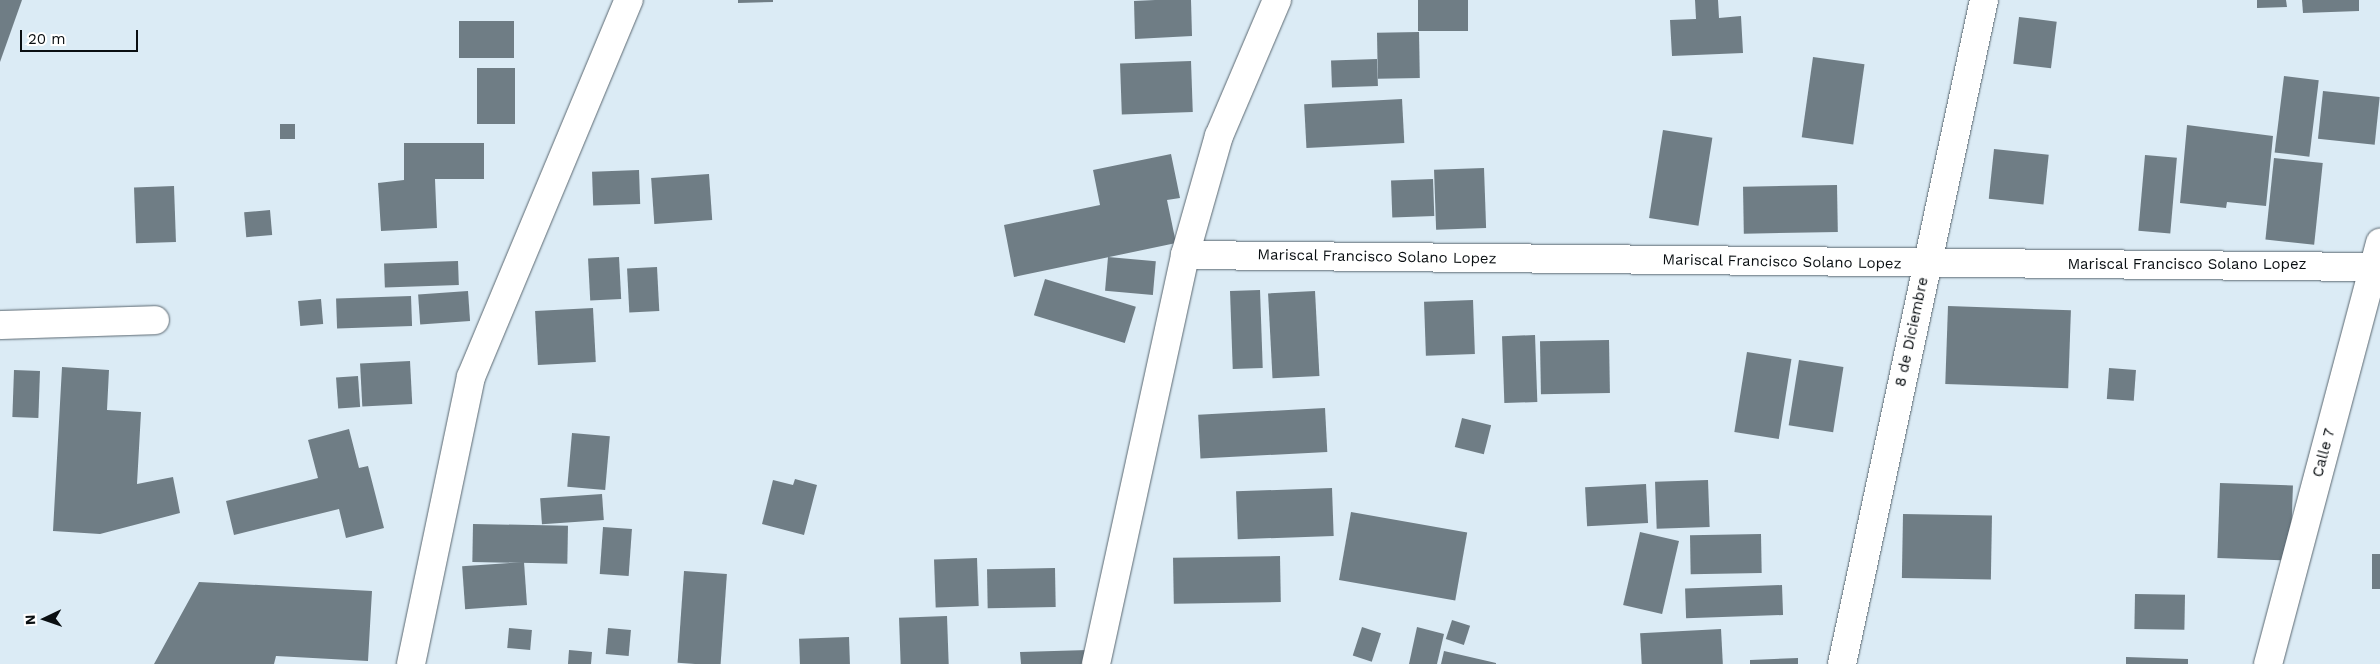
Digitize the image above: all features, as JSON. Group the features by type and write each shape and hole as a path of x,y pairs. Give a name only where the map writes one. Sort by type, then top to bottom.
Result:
{"street":[{"path":"411,664 471,377 629,0"},
{"path":"1096,664 1185,255 1219,136 1277,0"},
{"name":"8 de Diciembre","path":"1842,664 1926,264 1984,0"},
{"name":"Mariscal Francisco Solano Lopez","path":"1185,255 1926,264 2378,259"},
{"name":"Calle 7","path":"2268,664 2378,259"},
{"path":"0,324 155,320"}],"building":[{"path":"0,0 22,0 0,62"},
{"path":"738,0 773,0 773,2 738,3"},
{"path":"1191,0 1192,36 1135,39 1134,1"},
{"path":"1418,0 1468,0 1468,31 1418,31"},
{"path":"1695,0 1718,0 1719,18 1741,16 1743,53 1672,56 1670,20 1696,19"},
{"path":"2257,0 2286,0 2287,7 2257,8"},
{"path":"2302,0 2359,0 2359,11 2303,13"},
{"path":"2019,17 2057,22 2051,68 2013,64"},
{"path":"459,21 514,21 514,58 459,58"},
{"path":"1419,32 1420,78 1378,79 1377,33"},
{"path":"1813,57 1864,64 1853,144 1802,137"},
{"path":"1377,59 1378,86 1332,88 1331,61"},
{"path":"1191,61 1193,112 1122,114 1120,63"},
{"path":"477,68 515,68 515,124 477,124"},
{"path":"2284,76 2319,80 2309,157 2275,152"},
{"path":"2323,91 2380,97 2375,145 2318,139"},
{"path":"1402,99 1404,143 1306,148 1304,104"},
{"path":"280,124 295,124 295,139 280,139"},
{"path":"2187,125 2273,136 2266,206 2227,202 2226,208 2180,203"},
{"path":"1663,130 1712,138 1698,226 1649,218"},
{"path":"404,143 484,143 484,179 435,179 437,228 381,231 378,183 404,180"},
{"path":"1994,149 2049,155 2043,204 1989,199"},
{"path":"1171,154 1180,198 1167,200 1176,243 1014,277 1004,225 1100,205 1093,170"},
{"path":"2145,155 2177,158 2170,233 2138,231"},
{"path":"2274,158 2323,163 2314,245 2265,240"},
{"path":"1484,168 1486,228 1436,230 1434,170"},
{"path":"639,170 640,204 593,206 592,172"},
{"path":"709,174 712,220 654,224 651,178"},
{"path":"1433,179 1434,216 1392,217 1391,180"},
{"path":"1837,185 1838,232 1744,234 1743,187"},
{"path":"174,186 176,242 136,243 134,187"},
{"path":"270,210 272,235 246,237 244,212"},
{"path":"619,257 621,299 590,301 588,259"},
{"path":"1108,257 1156,261 1153,295 1105,291"},
{"path":"458,261 459,285 385,288 384,264"},
{"path":"657,267 659,311 629,313 627,269"},
{"path":"1045,279 1136,307 1125,343 1034,315"},
{"path":"1260,290 1263,368 1233,369 1230,291"},
{"path":"468,291 470,321 420,324 418,294"},
{"path":"1315,291 1319,376 1273,378 1268,293"},
{"path":"411,296 412,326 337,329 336,299"},
{"path":"321,299 323,324 300,326 298,301"},
{"path":"1473,300 1475,354 1426,356 1424,302"},
{"path":"1948,306 2071,310 2068,388 1945,384"},
{"path":"593,308 596,362 538,365 535,311"},
{"path":"1535,335 1537,402 1504,403 1502,336"},
{"path":"1609,340 1610,393 1541,394 1540,341"},
{"path":"1747,352 1791,359 1779,439 1734,432"},
{"path":"1799,360 1843,367 1833,432 1789,425"},
{"path":"410,361 412,404 362,407 360,364"},
{"path":"62,367 109,370 107,410 141,412 137,484 173,477 180,513 100,534 53,531"},
{"path":"2109,368 2136,370 2134,401 2107,399"},
{"path":"14,370 40,371 38,418 12,417"},
{"path":"358,376 360,407 338,408 336,378"},
{"path":"1325,408 1327,452 1200,459 1198,415"},
{"path":"1462,418 1491,425 1484,454 1455,447"},
{"path":"349,429 359,468 368,466 384,528 346,538 339,509 234,535 226,501 318,478 308,440"},
{"path":"572,433 610,436 605,490 567,487"},
{"path":"795,479 817,485 804,535 762,524 773,480 793,485"},
{"path":"1708,480 1710,527 1657,529 1655,482"},
{"path":"2220,483 2293,486 2290,561 2217,558"},
{"path":"1646,484 1648,523 1587,526 1585,487"},
{"path":"1332,488 1334,536 1238,539 1236,491"},
{"path":"602,494 604,520 542,524 540,498"},
{"path":"1351,512 1467,532 1455,600 1339,580"},
{"path":"1903,514 1992,516 1991,580 1902,578"},
{"path":"473,524 568,526 567,564 472,562"},
{"path":"603,527 632,529 629,576 600,574"},
{"path":"1640,532 1679,541 1662,614 1623,605"},
{"path":"1761,534 1762,573 1691,574 1690,535"},
{"path":"2372,554 2380,554 2380,589 2372,589"},
{"path":"1280,556 1281,602 1174,604 1173,558"},
{"path":"977,558 979,606 936,607 934,560"},
{"path":"524,562 527,605 465,609 462,566"},
{"path":"1055,568 1056,607 988,608 987,569"},
{"path":"684,571 727,574 721,664 678,663"},
{"path":"199,582 372,591 368,661 276,656 274,664 154,664"},
{"path":"1782,585 1783,615 1686,618 1685,588"},
{"path":"2135,594 2185,595 2184,630 2134,629"},
{"path":"947,616 949,664 901,664 899,618"},
{"path":"1452,620 1470,626 1464,645 1446,639"},
{"path":"1362,627 1381,633 1372,662 1353,656"},
{"path":"1417,627 1444,634 1437,664 1409,664"},
{"path":"509,628 532,630 530,650 507,648"},
{"path":"608,628 631,630 629,656 606,654"},
{"path":"1721,629 1723,664 1642,664 1640,633"},
{"path":"849,637 850,664 800,664 799,639"},
{"path":"569,650 592,652 591,664 568,664"},
{"path":"1088,650 1088,664 1021,664 1020,652"},
{"path":"1444,651 1496,663 1496,664 1441,664"},
{"path":"2126,657 2188,659 2188,664 2126,664"},
{"path":"1798,658 1798,664 1750,664 1750,660"}]}
